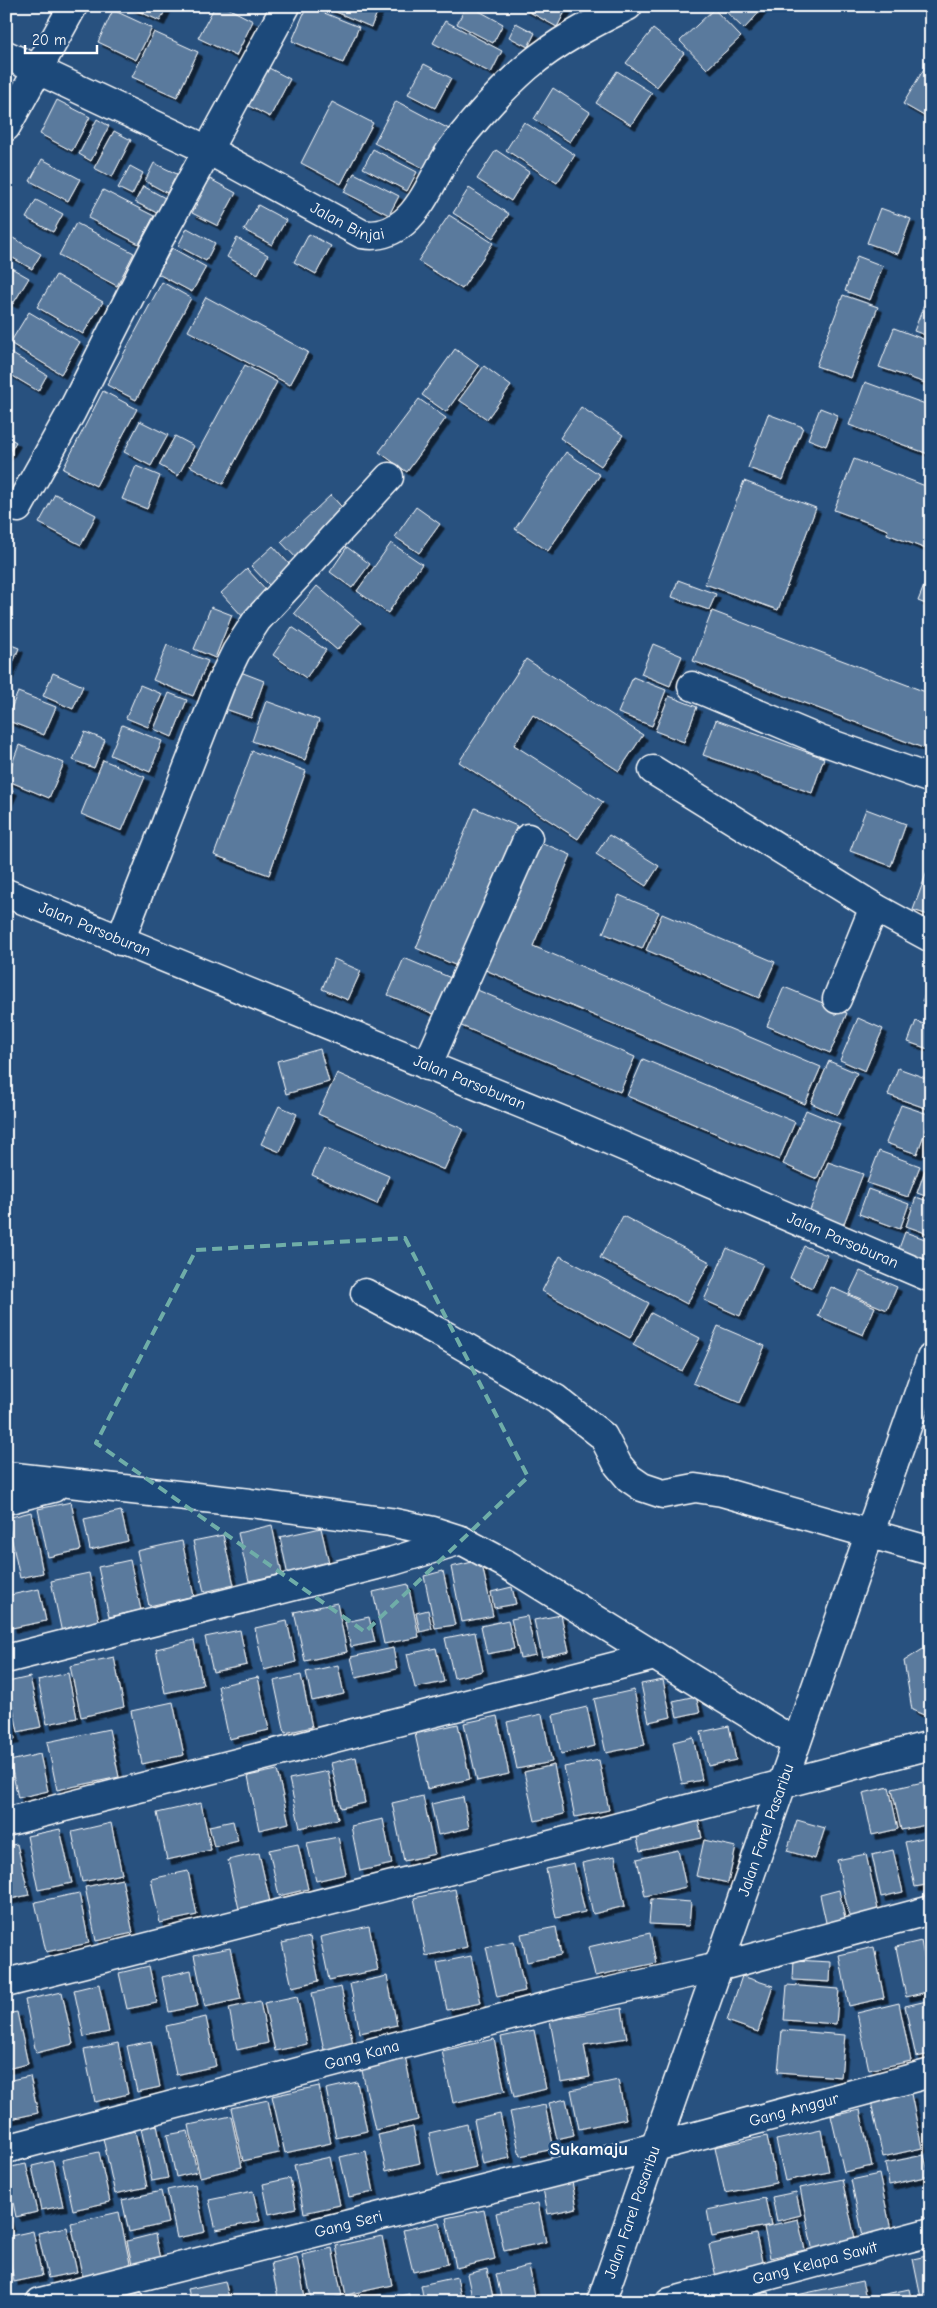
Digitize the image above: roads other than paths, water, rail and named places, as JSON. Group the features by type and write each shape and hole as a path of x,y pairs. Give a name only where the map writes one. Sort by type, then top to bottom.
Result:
{"street":[{"path":"6,127 73,6"},
{"path":"18,508 71,412 156,245 286,6"},
{"name":"Jalan Binjai","path":"6,55 208,150 362,234 375,236 388,232 404,222 415,210 453,147 527,67 558,45 628,6"},
{"path":"120,941 220,685 236,652 257,620 389,477"},
{"path":"692,686 820,740 931,779"},
{"path":"653,770 874,906 931,938"},
{"path":"427,1066 528,838"},
{"name":"Jalan Parsoburan","path":"6,893 576,1126 931,1278"},
{"path":"837,999 874,906"},
{"path":"365,1293 446,1336 556,1399 603,1436 618,1465 629,1478 642,1487 663,1494 695,1488 722,1492 931,1551"},
{"name":"Jalan Farel Pasaribu","path":"601,2302 931,1358"},
{"path":"6,1476 250,1503 390,1522 433,1531 461,1540 506,1564 796,1743"},
{"path":"6,1500 70,1484"},
{"path":"6,1659 393,1561 461,1540"},
{"path":"6,1822 654,1656"},
{"path":"6,1983 931,1745"},
{"name":"Gang Kana","path":"6,2149 567,2001 718,1967 931,1910"},
{"name":"Gang Anggur","path":"655,2147 931,2073"},
{"name":"Gang Seri","path":"40,2302 655,2147"},
{"name":"Gang Kelapa Sawit","path":"670,2302 931,2232"}],"district":[{"name":"Sukamaju","path":"589,2149"}]}
